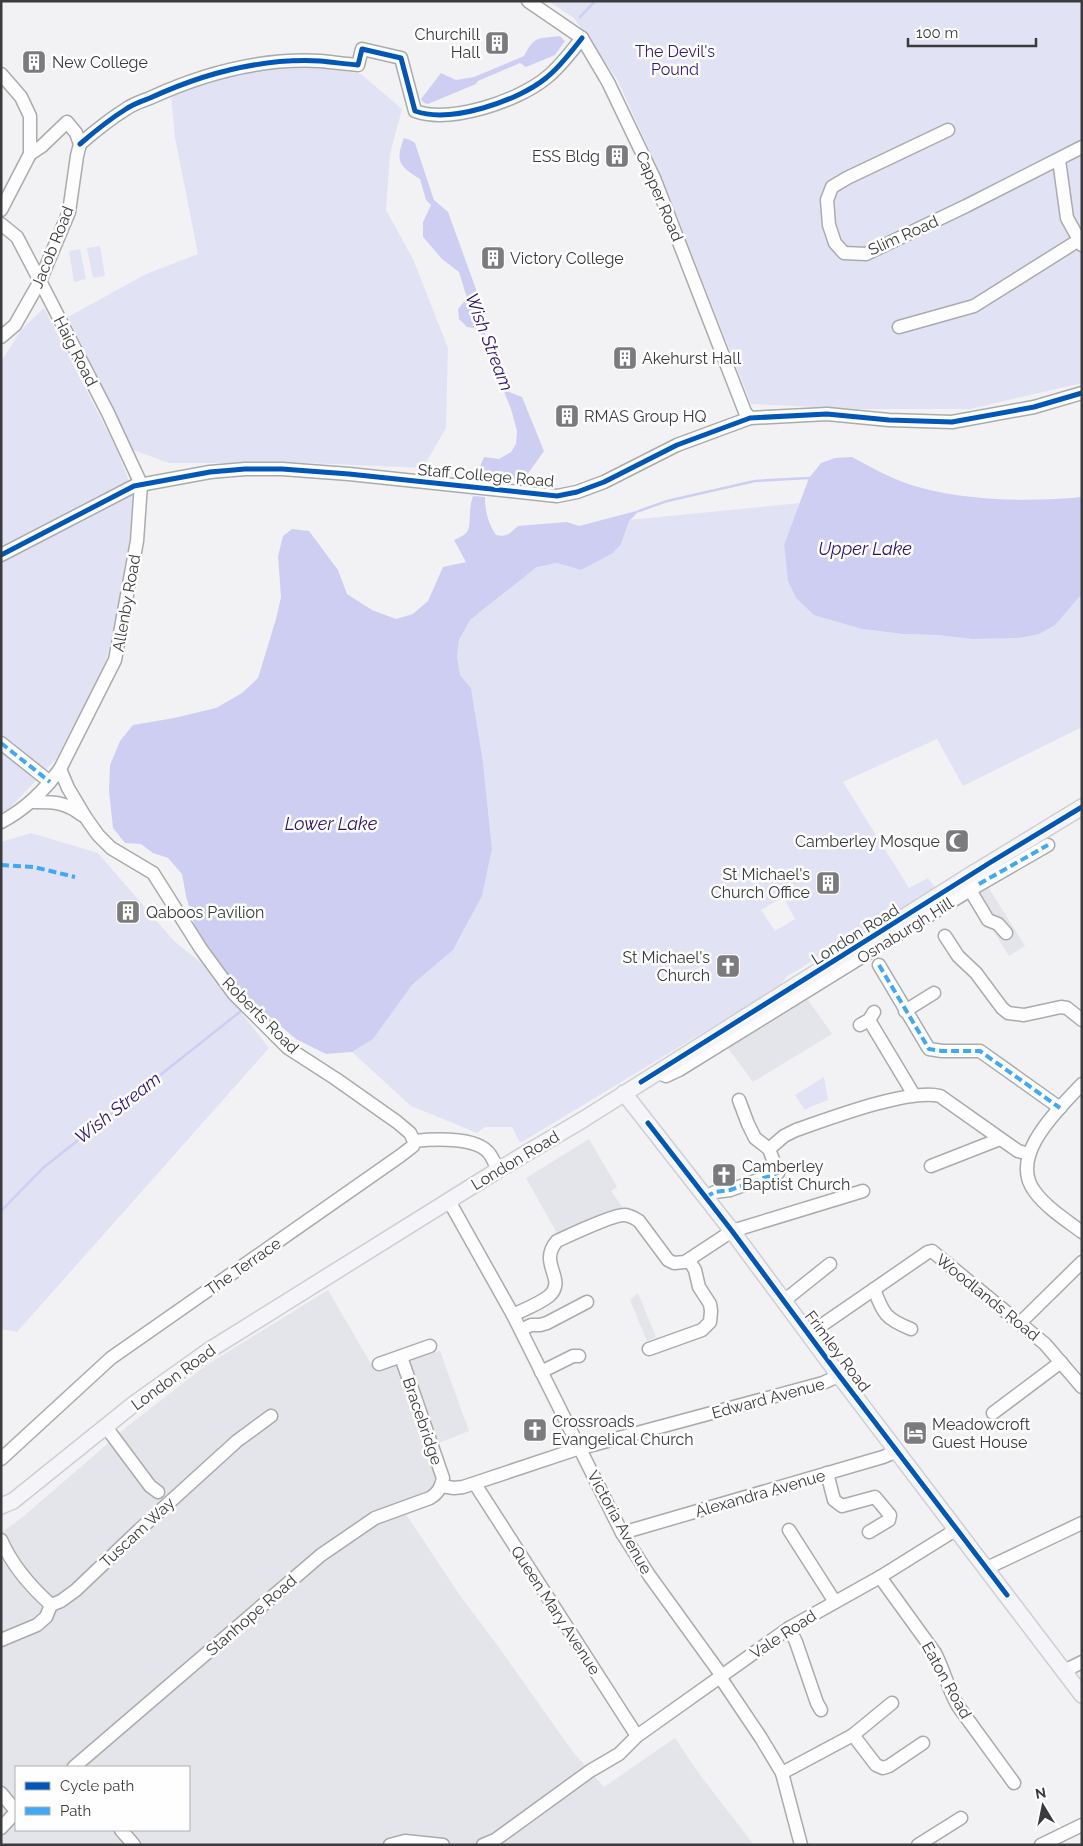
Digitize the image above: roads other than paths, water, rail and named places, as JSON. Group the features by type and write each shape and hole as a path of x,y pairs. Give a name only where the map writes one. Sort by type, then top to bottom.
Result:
{"main road":[{"name":"London Road","path":"1,1516 8,1511 7,1504 165,1381 208,1351 657,1072 972,885 1082,807"},
{"name":"Frimley Road","path":"624,1093 732,1230 1082,1695"}],"street":[{"name":"Capper Road","path":"528,1 582,38 608,82 654,178 745,412 750,418"},
{"path":"30,154 42,146 66,122 76,133 80,144 127,108 164,91 202,77 248,67 284,62 319,61 358,65 362,49 401,58 414,111 431,116 450,115 474,110 512,97 540,82 558,67 582,38"},
{"path":"1,74 21,97 30,116 30,154 1,210"},
{"name":"Slim Road","path":"948,130 832,187 827,200 829,225 835,243 844,254 866,254 1082,147"},
{"name":"Jacob Road","path":"1,337 15,325 40,281 69,212 80,144"},
{"path":"899,327 974,306 1080,242 1067,218 1059,160"},
{"name":"Haig Road","path":"1,224 16,237 40,281 108,413 141,484"},
{"name":"Staff College Road","path":"1,555 134,486 210,472 264,469 350,474 557,496 577,492 604,482 677,445 750,418 827,414 889,420 952,422 1034,407 1082,394"},
{"name":"Allenby Road","path":"60,769 115,660 137,541 141,484"},
{"path":"1,743 50,782"},
{"path":"1,822 31,802 60,769 68,788 86,818"},
{"path":"31,802 55,802 71,806 86,818"},
{"name":"Roberts Road","path":"86,818 111,848 153,873 201,949 234,994 288,1048 397,1122 410,1133 414,1142"},
{"path":"1006,933 998,924 988,920 972,885 1048,845"},
{"path":"946,945 976,973 1002,1008 1008,1013 1024,1015 1061,1007 1067,1008 1082,1020"},
{"path":"879,965 929,1049 980,1051 1060,1108"},
{"path":"905,1011 934,993"},
{"path":"868,1019 914,1095"},
{"path":"1082,1084 1060,1108 1037,1138 1029,1154 1028,1175 1035,1192 1052,1209 1082,1232"},
{"path":"769,1149 789,1133 822,1115 914,1095 930,1094 940,1096 1018,1151 1029,1154"},
{"path":"706,1197 715,1192 730,1190 778,1173 769,1149 755,1138 738,1100"},
{"path":"931,1166 1000,1139"},
{"path":"414,1142 465,1141 479,1144 489,1152 498,1170"},
{"name":"The Terrace","path":"1,1459 111,1358 400,1156 413,1146 414,1142"},
{"path":"513,1315 548,1297 552,1292 556,1284 549,1254 557,1241 616,1217 627,1215 639,1221 662,1253 674,1263 689,1260 732,1230 863,1191"},
{"name":"Victoria Avenue","path":"450,1201 521,1330 622,1533 649,1575 721,1676 782,1773 800,1845"},
{"name":"Woodlands Road","path":"809,1334 932,1251 1045,1344 1082,1388"},
{"path":"649,1349 702,1330 710,1322 710,1304 699,1286 695,1270 689,1260"},
{"path":"1020,1323 1082,1262"},
{"path":"784,1300 830,1264"},
{"path":"874,1289 881,1310 895,1323 911,1329"},
{"path":"521,1330 531,1325 547,1323 587,1302"},
{"name":"Bracebridge","path":"379,1364 430,1346"},
{"path":"541,1372 573,1356 579,1356"},
{"name":"Bracebridge","path":"401,1357 443,1478 441,1486"},
{"path":"993,1413 1061,1362"},
{"name":"Edward Avenue","path":"579,1448 823,1383 840,1375"},
{"name":"Tuscam Way","path":"1,1640 37,1625 46,1617 52,1605 76,1590 237,1441 271,1416"},
{"path":"106,1427 150,1486 158,1492"},
{"path":"441,1486 454,1488 475,1484 579,1448"},
{"name":"Alexandra Avenue","path":"622,1533 883,1457 897,1451"},
{"path":"827,1473 834,1500 837,1504 842,1506 875,1497 881,1502 890,1515 889,1520 869,1532"},
{"name":"Queen Mary Avenue","path":"475,1484 636,1737"},
{"name":"Stanhope Road","path":"75,1766 321,1555 375,1518 430,1498 441,1486"},
{"path":"987,1568 1082,1523"},
{"name":"Vale Road","path":"483,1845 495,1840 789,1628 880,1577 957,1529"},
{"path":"788,1530 834,1602"},
{"path":"1,1540 5,1554 40,1595 52,1605"},
{"name":"Eaton Road","path":"880,1577 935,1652 951,1695 1014,1783"},
{"path":"789,1628 821,1710"},
{"path":"1064,1671 1082,1662"},
{"path":"782,1773 852,1735 892,1703"},
{"path":"852,1735 876,1765 883,1768 923,1743"},
{"path":"1,1793 15,1810"},
{"path":"1,1828 15,1812"},
{"path":"918,1845 961,1818"},
{"path":"1041,1845 1082,1825"},
{"path":"122,1831 134,1845"},
{"path":"390,1845 402,1841 443,1845"}],"water":[{"path":"560,36 565,41 555,55 526,67 520,63 428,104 424,103 421,99 441,73 456,80 474,77 524,56 531,44 538,39"},
{"path":"404,138 415,143 434,200 448,212 485,314 482,327 509,392 522,397 544,451 524,479 495,479 492,485 473,483 484,457 499,459 511,452 516,444 517,431 511,409 479,329 467,327 459,319 458,309 467,298 459,272 442,259 423,237 423,222 431,205 426,200 420,179 403,167 401,163 400,153"},
{"name":"Upper Lake","path":"852,457 904,482 960,496 1022,500 1082,497 1082,594 1055,625 1039,634 1019,638 972,639 903,634 862,629 814,615 796,598 788,581 784,545 809,478 821,463 835,458"},
{"name":"Lower Lake","path":"473,496 485,497 486,512 491,526 496,535 502,536 509,534 518,526 567,522 579,526 640,510 629,521 621,544 613,553 581,570 557,563 537,567 470,620 459,640 457,656 460,675 471,688 483,762 492,849 482,896 453,950 412,985 373,1039 352,1052 326,1054 296,1039 237,989 195,927 182,874 168,858 153,853 141,844 125,843 113,828 109,791 110,765 120,741 133,725 216,708 242,693 258,678 281,597 278,556 283,536 292,529 309,531 338,570 347,594 372,610 396,619 413,614 428,601 443,567 466,562 454,540 464,535 468,530"}],"waterway":[{"name":"Wish Stream","path":"580,17 595,1"},
{"path":"639,511 667,501 755,481 809,478"},
{"name":"Wish Stream","path":"1,1211 43,1168 241,1011"}],"place":[{"name":"Churchill Hall","path":"497,43"},
{"name":"New College","path":"34,62"},
{"name":"ESS Bldg","path":"617,156"},
{"name":"Victory College","path":"493,258"},
{"name":"Akehurst Hall","path":"625,358"},
{"name":"RMAS Group HQ","path":"567,416"},
{"name":"Camberley Mosque","path":"957,841"},
{"name":"St Michael's Church Office","path":"828,883"},
{"name":"Qaboos Pavilion","path":"128,912"},
{"name":"St Michael's Church","path":"728,966"},
{"name":"Camberley Baptist Church","path":"724,1175"},
{"name":"Crossroads Evangelical Church","path":"535,1430"},
{"name":"Meadowcroft Guest House","path":"915,1433"}],"park label":[{"name":"The Devil's Pound","path":"675,60"}]}
